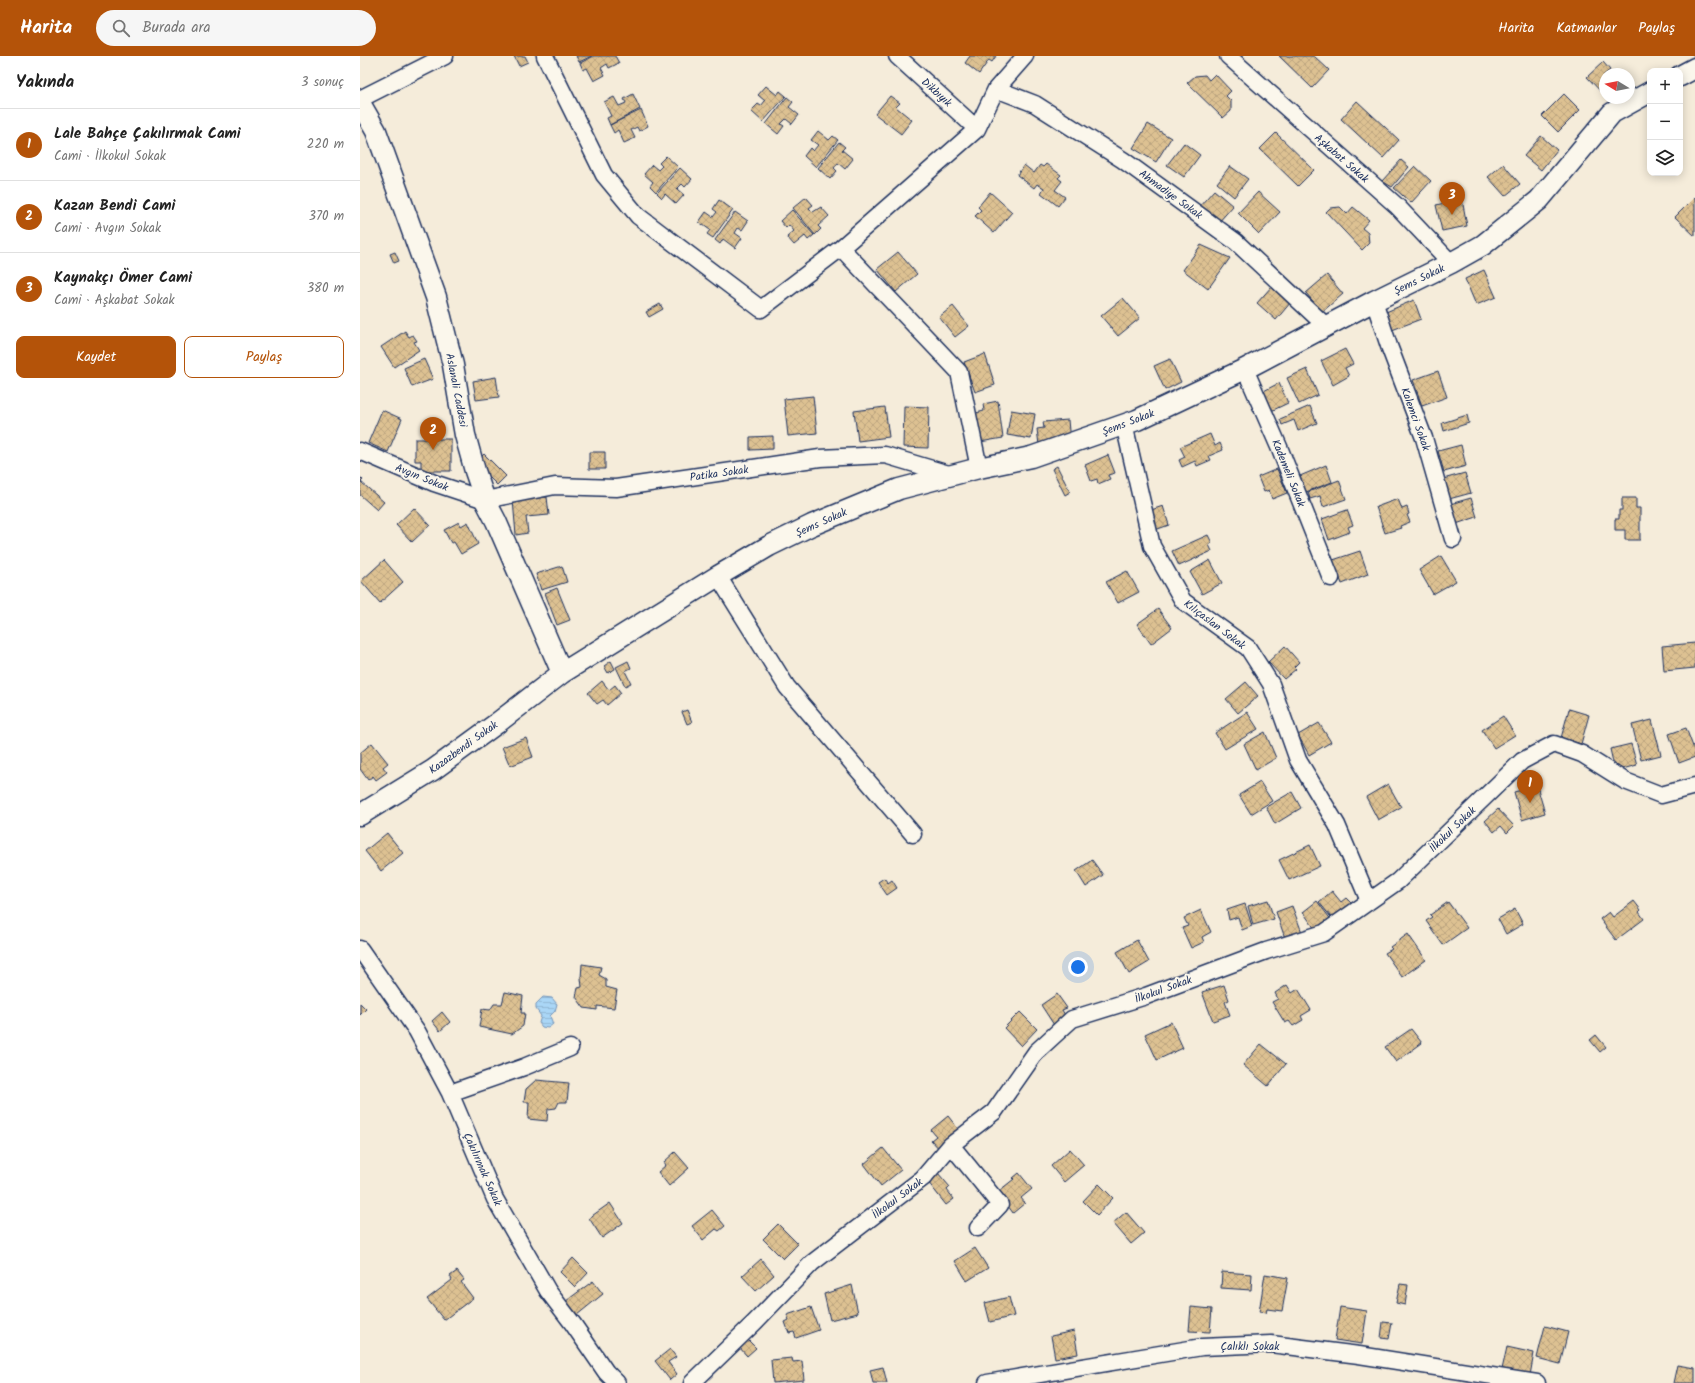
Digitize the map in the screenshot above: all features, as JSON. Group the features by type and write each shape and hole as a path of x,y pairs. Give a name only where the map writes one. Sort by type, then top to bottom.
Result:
{"street":[{"path":"360,99 445,56"},
{"path":"545,56 604,175 638,216 762,309 841,248 977,129 996,89 1025,56"},
{"name":"Dikbıyık","path":"897,56 977,129"},
{"name":"Aşkabat Sokak","path":"1228,56 1397,206 1451,263"},
{"path":"1683,74 1695,68"},
{"name":"Ahmadiye Sokak","path":"996,89 1035,104 1123,160 1236,242 1327,327"},
{"name":"Şems Sokak","path":"562,673 718,576 769,546 812,525 899,489 952,474 1031,457 1124,424 1203,390 1327,327 1374,301 1451,263 1483,245 1539,200 1612,113 1647,94"},
{"name":"Aslanali Caddesi","path":"360,103 376,131 436,297 453,365 465,435 474,471 485,500 496,521 562,673"},
{"path":"841,248 958,372 978,468"},
{"name":"Kalemci Sokak","path":"1374,301 1389,346 1424,438 1453,539"},
{"name":"Kademeli Sokak","path":"1245,369 1279,447 1331,578"},
{"name":"Kılıçaslan Sokak","path":"1124,424 1152,546 1183,601 1248,648 1271,684 1298,760 1337,825 1370,902"},
{"name":"Avgın Sokak","path":"360,451 434,483 485,500"},
{"name":"Patika Sokak","path":"485,500 555,486 616,488 820,458 885,455 952,474"},
{"path":"718,576 787,687 913,834"},
{"name":"Kazazbendi Sokak","path":"360,815 433,770 562,673"},
{"name":"İlkokul Sokak","path":"692,1383 760,1317 812,1263 923,1178 951,1145 994,1112 1036,1052 1072,1019 1146,996 1266,951 1324,933 1398,881 1522,761 1554,744 1582,754 1624,781 1661,795 1695,786"},
{"name":"Çakılırmak Sokak","path":"360,949 417,1031 450,1093 495,1199 548,1291 606,1372 617,1383"},
{"path":"450,1093 524,1067 570,1048"},
{"path":"951,1145 1000,1205 978,1228"},
{"name":"Çalıklı Sokak","path":"987,1383 1202,1347 1271,1344 1358,1355 1537,1383"}],"water":[{"path":"543,997 552,998 557,1004 555,1011 550,1016 553,1024 548,1028 542,1027 539,1023 541,1016 536,1009 536,1004"}],"building":[{"path":"514,56 525,56 528,62 519,66"},
{"path":"576,56 592,56 579,62"},
{"path":"594,56 615,56 619,63 609,68 607,64 601,68 605,75 594,81 587,68 583,70 580,63"},
{"path":"970,56 996,56 992,62 989,60 979,74 965,63"},
{"path":"1279,56 1314,56 1329,70 1312,88"},
{"path":"1603,62 1608,68 1599,68 1599,90 1587,77"},
{"path":"1215,74 1231,91 1226,96 1231,101 1231,111 1223,118 1187,83 1195,76 1205,75 1209,80"},
{"path":"766,86 777,95 780,91 786,96 763,122 751,111 758,104 761,106 765,101 758,95"},
{"path":"633,94 640,109 610,125 607,118 611,116 604,102 614,97 619,106 626,103 624,99"},
{"path":"1564,94 1580,110 1558,132 1542,116"},
{"path":"890,96 900,103 896,107 912,120 901,134 875,114"},
{"path":"787,97 793,102 789,107 799,115 792,124 786,119 781,124 784,126 778,134 766,124"},
{"path":"1357,101 1399,140 1383,158 1341,119"},
{"path":"641,110 648,126 639,131 637,127 631,130 635,138 624,143 618,130 614,133 610,125"},
{"path":"1148,124 1171,138 1156,162 1133,148"},
{"path":"818,131 829,140 833,136 838,140 816,167 804,156 810,148 813,151 818,145 811,140"},
{"path":"1276,133 1314,170 1298,186 1260,149"},
{"path":"1541,136 1557,150 1541,170 1524,156"},
{"path":"839,142 845,147 842,150 853,159 845,169 838,163 834,168 837,171 830,179 818,168"},
{"path":"1184,143 1200,155 1184,177 1167,165"},
{"path":"666,156 678,167 656,192 650,186 653,182 644,174 652,165 658,170 662,166 659,163"},
{"path":"1401,160 1409,167 1392,187 1382,181"},
{"path":"1046,164 1061,175 1058,178 1062,181 1055,190 1065,197 1058,206 1041,193 1044,188 1037,184 1034,188 1017,175 1024,165 1034,173 1040,165 1043,167"},
{"path":"1503,164 1520,184 1505,196 1488,177"},
{"path":"1230,166 1248,179 1234,197 1217,183"},
{"path":"1415,166 1431,181 1411,203 1394,188"},
{"path":"680,168 692,179 685,187 682,184 677,189 684,195 676,204 665,194 662,198 657,193"},
{"path":"1214,190 1233,206 1218,223 1199,207"},
{"path":"990,192 1012,212 994,233 975,216 981,210 978,207"},
{"path":"1258,192 1280,212 1259,234 1238,213"},
{"path":"806,197 813,205 809,208 813,212 821,207 829,216 818,226 821,229 815,235 793,208"},
{"path":"1695,197 1695,236 1675,217"},
{"path":"1462,199 1467,226 1442,231 1436,205"},
{"path":"719,200 733,210 713,238 707,234 710,230 699,222 706,212 713,217 717,212 713,209"},
{"path":"1340,207 1347,214 1353,207 1369,220 1362,228 1368,233 1369,243 1362,250 1326,212 1330,208"},
{"path":"792,210 814,235 808,240 805,236 794,245 787,237 794,231 789,225 786,228 780,221"},
{"path":"735,212 748,221 742,230 738,228 735,233 742,238 735,248 723,239 720,244 715,240"},
{"path":"1201,245 1230,258 1208,289 1183,270"},
{"path":"395,252 399,261 394,263 390,254"},
{"path":"898,252 917,274 896,292 877,269"},
{"path":"1484,270 1496,297 1476,305 1465,279"},
{"path":"1327,275 1343,294 1322,312 1306,293"},
{"path":"1272,286 1291,302 1276,320 1257,303"},
{"path":"1123,298 1140,318 1118,336 1101,316"},
{"path":"1414,300 1421,319 1392,330 1386,312"},
{"path":"660,304 663,309 649,317 646,312"},
{"path":"953,306 969,326 955,337 939,317"},
{"path":"405,331 409,337 413,335 417,341 414,342 419,350 394,367 381,347"},
{"path":"1345,349 1353,364 1345,368 1349,376 1333,385 1321,361"},
{"path":"985,354 995,385 975,392 964,362"},
{"path":"424,359 433,379 412,387 404,368"},
{"path":"1170,359 1181,382 1165,390 1154,366"},
{"path":"1307,369 1318,395 1299,404 1287,378"},
{"path":"1438,371 1447,397 1422,406 1413,380"},
{"path":"496,377 499,397 476,400 473,381"},
{"path":"1279,383 1288,403 1267,413 1258,394"},
{"path":"813,396 817,433 788,436 784,399"},
{"path":"998,401 1003,438 980,442 976,413 984,411 983,404"},
{"path":"904,406 929,407 928,448 903,447"},
{"path":"1310,406 1317,423 1298,431 1294,420 1282,425 1280,419"},
{"path":"885,407 889,437 858,441 854,411"},
{"path":"382,410 402,419 388,452 368,443"},
{"path":"1011,410 1035,414 1031,439 1007,435"},
{"path":"1467,415 1469,423 1444,431 1442,423"},
{"path":"1068,420 1070,442 1039,445 1037,429 1044,428 1043,422"},
{"path":"1210,434 1215,446 1220,443 1223,450 1209,456 1211,460 1197,466 1195,461 1182,467 1179,460 1185,457 1180,447"},
{"path":"773,436 773,449 750,450 750,437"},
{"path":"415,439 451,439 451,471 421,471 421,461 415,461"},
{"path":"1461,445 1466,466 1444,472 1438,451"},
{"path":"589,452 605,452 605,469 589,469"},
{"path":"484,454 506,476 497,485 475,463"},
{"path":"1108,455 1115,473 1108,475 1110,479 1098,484 1097,479 1091,481 1085,465"},
{"path":"1326,465 1332,482 1306,492 1300,476"},
{"path":"1057,466 1070,492 1065,495 1052,469"},
{"path":"1277,469 1287,493 1272,499 1269,490 1264,492 1258,477"},
{"path":"1465,473 1471,493 1449,499 1443,479"},
{"path":"360,477 363,480 361,482 384,502 377,510 360,495"},
{"path":"1339,480 1346,499 1323,507 1320,496 1310,499 1308,492"},
{"path":"547,497 549,515 526,517 528,533 516,535 513,500"},
{"path":"1471,498 1477,517 1456,524 1450,504"},
{"path":"1622,498 1636,498 1636,508 1640,508 1640,540 1625,540 1625,530 1615,530 1615,519 1619,519 1619,510 1622,510"},
{"path":"1398,499 1402,509 1407,507 1409,514 1407,515 1410,522 1400,526 1401,528 1385,533 1376,507"},
{"path":"1163,506 1169,525 1155,530 1148,511"},
{"path":"414,508 430,525 412,542 396,525"},
{"path":"1347,510 1353,525 1348,527 1350,532 1329,540 1322,519"},
{"path":"459,522 461,526 468,522 478,544 461,554 454,542 451,543 444,530"},
{"path":"1208,535 1212,543 1209,545 1212,551 1179,566 1172,551"},
{"path":"1360,551 1368,574 1342,584 1333,560"},
{"path":"1441,556 1456,581 1433,594 1419,570"},
{"path":"384,560 403,582 380,603 361,581"},
{"path":"1210,560 1222,583 1202,594 1190,572"},
{"path":"562,566 567,582 541,590 536,574"},
{"path":"1127,571 1139,592 1118,603 1106,582"},
{"path":"557,588 570,620 557,625 545,593"},
{"path":"1158,609 1172,628 1151,644 1137,624"},
{"path":"1695,643 1695,668 1664,671 1662,646"},
{"path":"1285,646 1299,662 1294,667 1296,669 1284,679 1268,662"},
{"path":"611,661 615,669 608,673 604,666"},
{"path":"628,661 631,668 625,671 631,683 625,686 616,667"},
{"path":"602,681 609,690 615,685 621,693 607,705 603,700 597,704 588,693"},
{"path":"1246,682 1258,696 1238,713 1226,699"},
{"path":"1569,709 1589,715 1581,744 1561,738"},
{"path":"687,710 692,722 687,724 682,712"},
{"path":"1247,712 1258,729 1225,749 1215,733"},
{"path":"1503,716 1515,735 1494,748 1482,730"},
{"path":"1652,720 1661,755 1641,760 1632,725"},
{"path":"1319,723 1331,742 1309,755 1298,735"},
{"path":"1686,728 1695,752 1695,757 1679,763 1669,734"},
{"path":"1265,732 1276,758 1256,770 1244,744"},
{"path":"526,738 533,757 510,766 502,747"},
{"path":"372,743 388,763 383,767 387,772 376,780 373,776 368,780 360,769 360,753"},
{"path":"1631,744 1637,765 1615,771 1610,749"},
{"path":"1260,782 1272,801 1251,814 1239,795"},
{"path":"1388,784 1401,807 1378,820 1366,797"},
{"path":"1537,786 1545,813 1522,820 1514,792"},
{"path":"1292,792 1301,808 1275,824 1266,807"},
{"path":"1498,809 1514,826 1507,833 1501,826 1494,832 1485,821"},
{"path":"387,833 403,853 381,871 365,851"},
{"path":"1310,845 1320,866 1289,880 1279,860"},
{"path":"1092,860 1103,875 1086,887 1076,871"},
{"path":"884,878 888,883 892,880 897,888 887,895 878,882"},
{"path":"1332,891 1341,902 1346,898 1353,905 1334,921 1319,902"},
{"path":"1268,900 1274,919 1253,925 1248,906"},
{"path":"1317,901 1332,921 1317,932 1303,912"},
{"path":"1634,901 1641,910 1639,912 1644,919 1616,940 1600,919 1609,912 1613,917"},
{"path":"1448,902 1467,928 1443,945 1426,921 1432,917 1430,915"},
{"path":"1245,904 1252,926 1242,930 1238,917 1229,920 1227,910"},
{"path":"1292,906 1303,935 1286,941 1276,912"},
{"path":"1515,909 1523,924 1506,934 1498,919"},
{"path":"1201,910 1211,932 1202,937 1204,942 1191,948 1182,928 1188,926 1184,918"},
{"path":"1408,934 1426,960 1402,977 1385,953 1392,949 1390,947"},
{"path":"1137,940 1149,962 1129,974 1117,952"},
{"path":"582,964 601,967 599,975 606,979 606,987 617,990 614,1008 597,1006 597,1010 584,1008 576,997 578,988 582,987"},
{"path":"1224,985 1229,1000 1225,1002 1230,1015 1213,1021 1202,992"},
{"path":"1287,985 1292,993 1298,989 1311,1010 1301,1016 1303,1020 1293,1026 1289,1021 1285,1023 1272,1002 1278,999 1275,993"},
{"path":"505,992 523,996 521,1013 525,1013 523,1026 512,1034 479,1027 482,1009 490,1010 494,1004 502,1004"},
{"path":"1057,994 1067,1008 1062,1010 1066,1017 1054,1025 1041,1005"},
{"path":"360,1003 366,1009 360,1015"},
{"path":"442,1012 450,1022 440,1031 432,1021"},
{"path":"1020,1012 1037,1029 1021,1046 1004,1028"},
{"path":"1171,1022 1183,1048 1157,1060 1145,1034"},
{"path":"1411,1029 1422,1043 1396,1062 1385,1047"},
{"path":"1596,1035 1606,1047 1600,1052 1590,1040"},
{"path":"1261,1044 1286,1064 1268,1086 1243,1065"},
{"path":"536,1080 569,1083 567,1102 559,1102 556,1108 548,1109 547,1121 528,1119 529,1102 524,1102 526,1089"},
{"path":"948,1116 963,1135 942,1152 931,1140 936,1136 931,1130"},
{"path":"883,1148 901,1170 881,1186 864,1164"},
{"path":"1070,1149 1084,1165 1064,1182 1051,1166"},
{"path":"675,1152 689,1168 669,1186 658,1172 666,1165 664,1162"},
{"path":"938,1173 950,1187 947,1190 954,1199 946,1205 928,1182"},
{"path":"1019,1173 1032,1189 1021,1198 1025,1203 1013,1213 1006,1203 995,1194 1014,1179 1013,1178"},
{"path":"1099,1184 1113,1198 1097,1215 1083,1201"},
{"path":"610,1203 623,1223 602,1238 589,1218"},
{"path":"712,1210 725,1226 719,1231 716,1229 703,1240 692,1226"},
{"path":"1126,1212 1144,1233 1131,1244 1113,1223"},
{"path":"778,1224 798,1244 783,1259 763,1239"},
{"path":"975,1248 988,1268 967,1281 955,1261"},
{"path":"573,1258 588,1273 575,1287 560,1272"},
{"path":"761,1259 774,1275 756,1291 742,1276"},
{"path":"457,1271 464,1280 461,1282 473,1298 444,1320 427,1299 452,1280 450,1276"},
{"path":"1222,1272 1252,1274 1251,1290 1221,1288"},
{"path":"1265,1274 1288,1278 1282,1311 1267,1309 1266,1313 1259,1312"},
{"path":"593,1281 603,1294 577,1315 566,1301"},
{"path":"1400,1284 1408,1285 1405,1305 1396,1303"},
{"path":"852,1285 858,1313 830,1320 824,1294"},
{"path":"1009,1297 1014,1316 990,1322 985,1303"},
{"path":"811,1307 819,1330 796,1338 794,1332 789,1333 785,1322 789,1320 787,1315"},
{"path":"1191,1307 1212,1309 1210,1332 1189,1331"},
{"path":"1340,1307 1367,1311 1362,1344 1335,1340"},
{"path":"1383,1322 1392,1323 1389,1339 1381,1338"},
{"path":"1545,1326 1568,1332 1560,1364 1537,1358"},
{"path":"1074,1331 1078,1354 1055,1358 1051,1336"},
{"path":"747,1339 756,1348 747,1356 739,1347"},
{"path":"1507,1347 1534,1353 1529,1381 1501,1374"},
{"path":"670,1349 676,1357 668,1362 677,1374 670,1380 655,1361"},
{"path":"792,1358 793,1362 802,1361 804,1380 773,1383 771,1360"},
{"path":"1677,1365 1695,1368 1695,1383 1673,1383"},
{"path":"883,1367 887,1383 873,1383 870,1370"}],"place":[{"name":"Kaynakçı Ömer Cami","path":"1452,215"},
{"name":"Kazan Bendi Cami","path":"433,450"},
{"name":"Lale Bahçe Çakılırmak Cami","path":"1530,803"}]}
